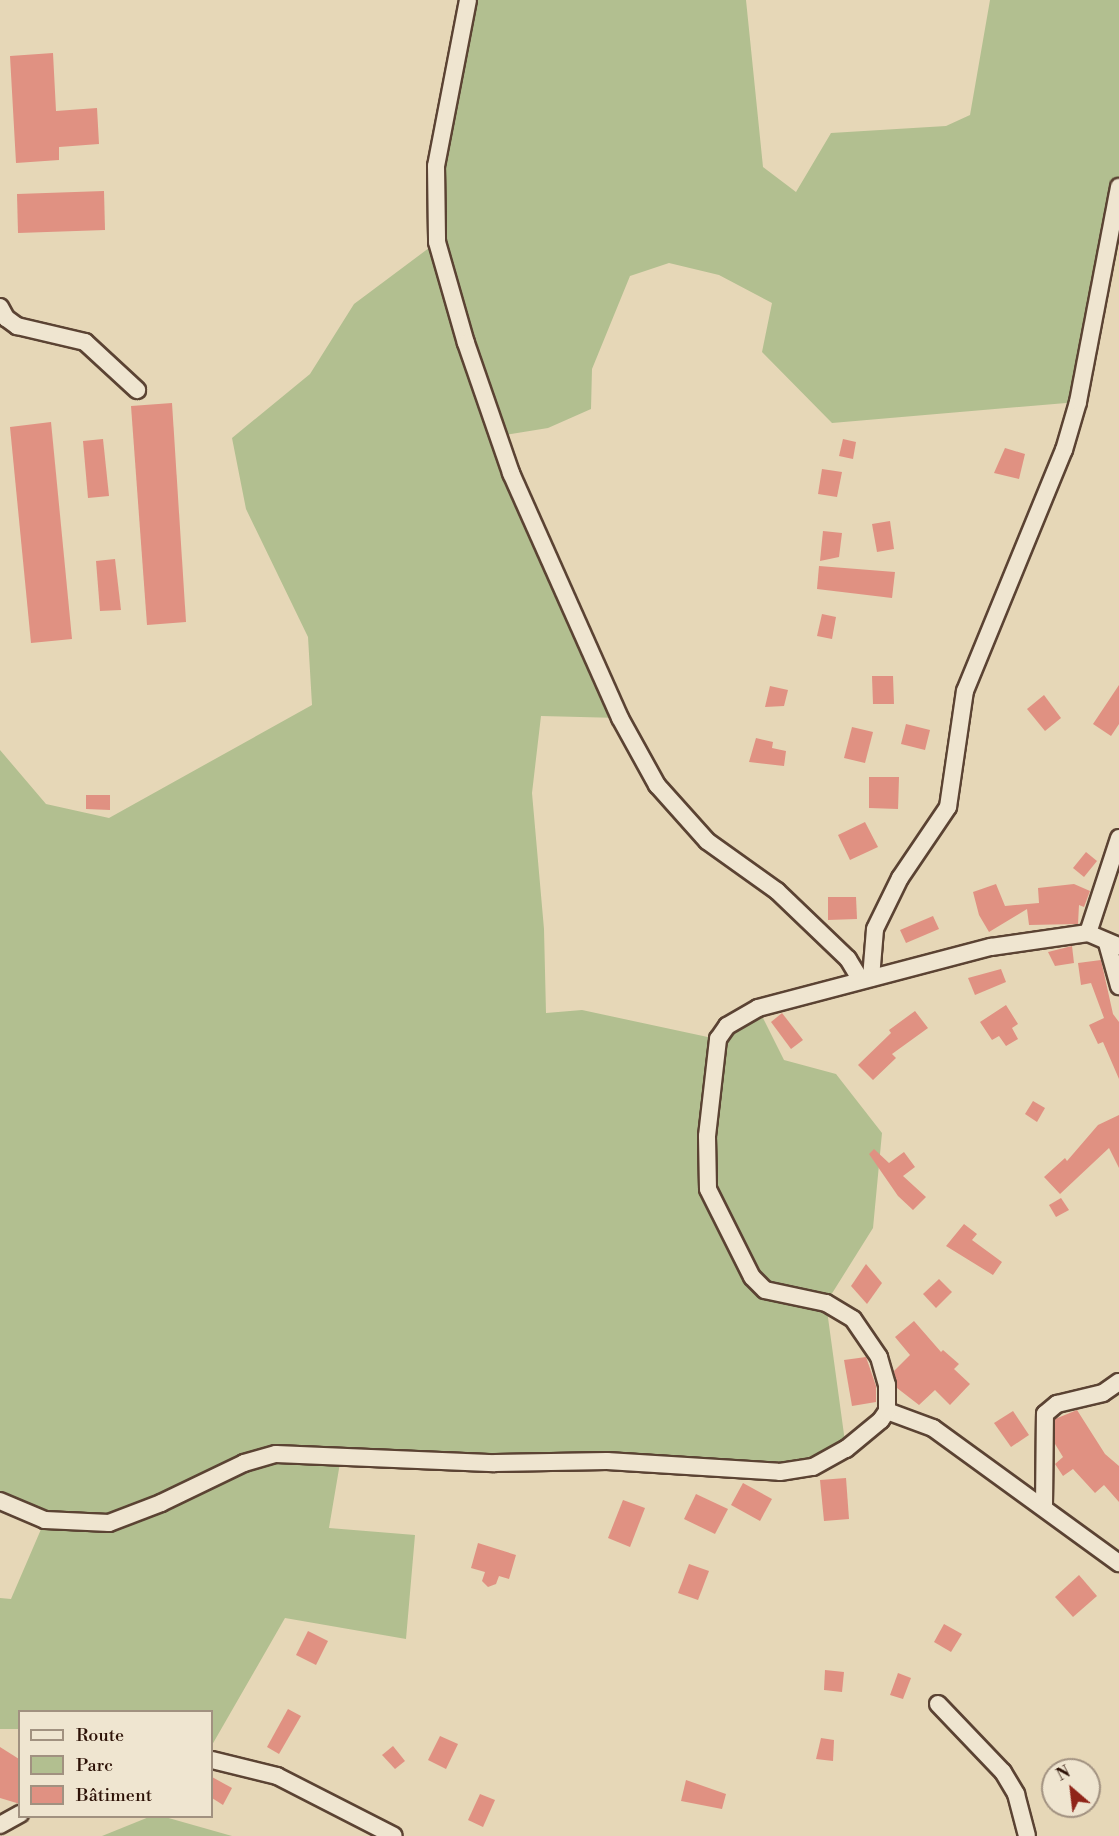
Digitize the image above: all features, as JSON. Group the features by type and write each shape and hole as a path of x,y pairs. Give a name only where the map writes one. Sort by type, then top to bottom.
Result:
{"street":[{"path":"468,0 436,166 437,242 466,343 511,473 620,718 657,785 707,841 777,891 865,978"},
{"path":"865,978 875,929 900,878 948,807 965,691 1064,450 1078,402 1119,187"},
{"path":"0,307 17,326 86,342 137,390"},
{"path":"1088,933 1119,838"},
{"path":"0,1502 45,1520 109,1523 161,1503 244,1463 276,1454 495,1463 608,1461 780,1472 813,1467 846,1449 887,1411 887,1385 879,1357 867,1334 853,1319 826,1303 765,1290 752,1277 708,1189 712,1063 718,1039 727,1026 758,1008 865,978 991,947 1088,933 1113,944 1119,986"},
{"path":"1044,1506 1045,1414 1057,1404 1103,1393 1119,1382"},
{"path":"887,1411 933,1428 1044,1506 1119,1563"},
{"path":"938,1704 1003,1772 1016,1794 1028,1836"},
{"path":"213,1760 277,1776 394,1836"},
{"path":"0,1825 18,1815"}],"green space":[{"path":"468,0 746,0 763,167 796,192 831,133 946,126 970,115 990,0 1119,0 1119,187 1078,402 832,423 762,352 772,303 719,275 669,263 630,276 592,369 591,409 548,428 499,436 620,718 541,716 532,793 544,929 546,1013 582,1010 717,1039 758,1008 784,1060 836,1074 882,1133 873,1228 826,1303 846,1449 813,1467 341,1457 329,1528 415,1535 406,1639 285,1618 213,1743 213,1710 18,1710 18,1729 0,1729 0,1598 11,1599 45,1520 0,1501 0,750 46,804 109,818 312,705 308,637 246,509 232,438 310,374 354,304 437,242 436,166"},
{"path":"147,1818 169,1818 232,1836 102,1836"}],"building":[{"path":"53,53 56,111 97,108 99,144 59,147 59,160 16,163 10,56"},
{"path":"104,191 105,230 18,233 17,194"},
{"path":"172,403 186,622 147,625 131,406"},
{"path":"51,422 72,639 31,643 10,427"},
{"path":"103,439 109,496 88,498 83,441"},
{"path":"843,439 856,442 853,459 839,456"},
{"path":"1005,448 1025,454 1019,479 994,473"},
{"path":"822,469 842,472 837,497 818,494"},
{"path":"890,521 894,549 877,552 872,524"},
{"path":"823,531 842,533 839,557 820,561"},
{"path":"115,559 121,610 100,611 96,561"},
{"path":"819,566 895,572 892,598 817,589"},
{"path":"822,614 836,617 832,639 817,636"},
{"path":"872,676 893,676 894,704 873,704"},
{"path":"1119,685 1119,724 1111,736 1093,724"},
{"path":"770,686 788,690 784,706 765,707"},
{"path":"1044,695 1061,718 1045,731 1027,709"},
{"path":"906,724 930,730 925,750 901,744"},
{"path":"852,727 873,732 865,763 844,758"},
{"path":"756,738 773,742 772,748 786,751 784,766 749,762"},
{"path":"869,777 899,777 898,809 869,808"},
{"path":"86,795 110,795 110,810 86,809"},
{"path":"865,822 878,847 850,860 838,835"},
{"path":"1086,852 1097,861 1084,877 1073,868"},
{"path":"996,884 1005,906 1039,903 1038,888 1074,884 1090,891 1084,907 1079,905 1078,924 1029,925 1027,909 989,932 979,915 973,892"},
{"path":"828,897 856,897 857,919 828,920"},
{"path":"933,916 939,929 906,943 900,930"},
{"path":"1072,946 1074,963 1055,966 1048,952"},
{"path":"1101,960 1113,1014 1119,1022 1119,1079 1103,1042 1098,1044 1089,1025 1104,1018 1091,983 1081,985 1078,963"},
{"path":"1001,969 1006,982 975,995 968,978"},
{"path":"1006,1005 1018,1024 1012,1028 1018,1039 1006,1046 999,1036 992,1040 980,1022"},
{"path":"915,1011 928,1028 892,1054 896,1058 873,1080 858,1065 891,1033 889,1030"},
{"path":"782,1013 803,1040 791,1049 771,1022"},
{"path":"1033,1101 1045,1108 1037,1122 1025,1114"},
{"path":"1119,1115 1119,1168 1109,1148 1060,1194 1044,1177 1065,1158 1067,1161 1098,1125"},
{"path":"874,1149 889,1163 904,1152 915,1167 903,1176 926,1197 913,1210 898,1196 869,1154"},
{"path":"1061,1198 1069,1210 1056,1217 1049,1205"},
{"path":"964,1224 977,1234 972,1240 1002,1262 993,1275 946,1246"},
{"path":"866,1264 882,1283 867,1304 851,1286"},
{"path":"939,1279 952,1292 936,1308 923,1294"},
{"path":"914,1321 941,1352 943,1350 959,1364 954,1369 970,1384 950,1405 935,1390 919,1405 897,1388 894,1371 910,1355 895,1337"},
{"path":"866,1357 876,1386 876,1402 852,1406 844,1360"},
{"path":"1077,1410 1105,1454 1119,1466 1119,1502 1104,1485 1095,1493 1073,1469 1063,1476 1055,1464 1063,1457 1055,1444 1055,1419"},
{"path":"1013,1411 1029,1435 1011,1447 994,1423"},
{"path":"846,1478 849,1519 824,1521 820,1480"},
{"path":"743,1483 772,1499 760,1521 731,1505"},
{"path":"696,1494 728,1509 715,1534 684,1519"},
{"path":"623,1500 645,1508 630,1547 608,1538"},
{"path":"478,1543 516,1555 509,1579 499,1576 496,1584 488,1587 482,1581 485,1572 471,1568"},
{"path":"689,1564 709,1571 698,1600 678,1593"},
{"path":"1079,1575 1097,1596 1073,1617 1055,1597"},
{"path":"944,1624 962,1634 951,1652 934,1642"},
{"path":"308,1631 328,1641 316,1665 296,1655"},
{"path":"825,1670 844,1672 842,1692 824,1690"},
{"path":"898,1673 911,1678 903,1699 890,1695"},
{"path":"288,1709 301,1716 279,1754 267,1747"},
{"path":"440,1736 458,1744 446,1769 428,1760"},
{"path":"821,1738 834,1740 833,1761 816,1759"},
{"path":"393,1746 405,1761 395,1769 382,1755"},
{"path":"0,1747 18,1758 18,1803 0,1798"},
{"path":"213,1778 232,1788 223,1805 213,1799"},
{"path":"686,1780 726,1794 722,1809 681,1801"},
{"path":"480,1794 495,1800 483,1827 468,1820"}]}
